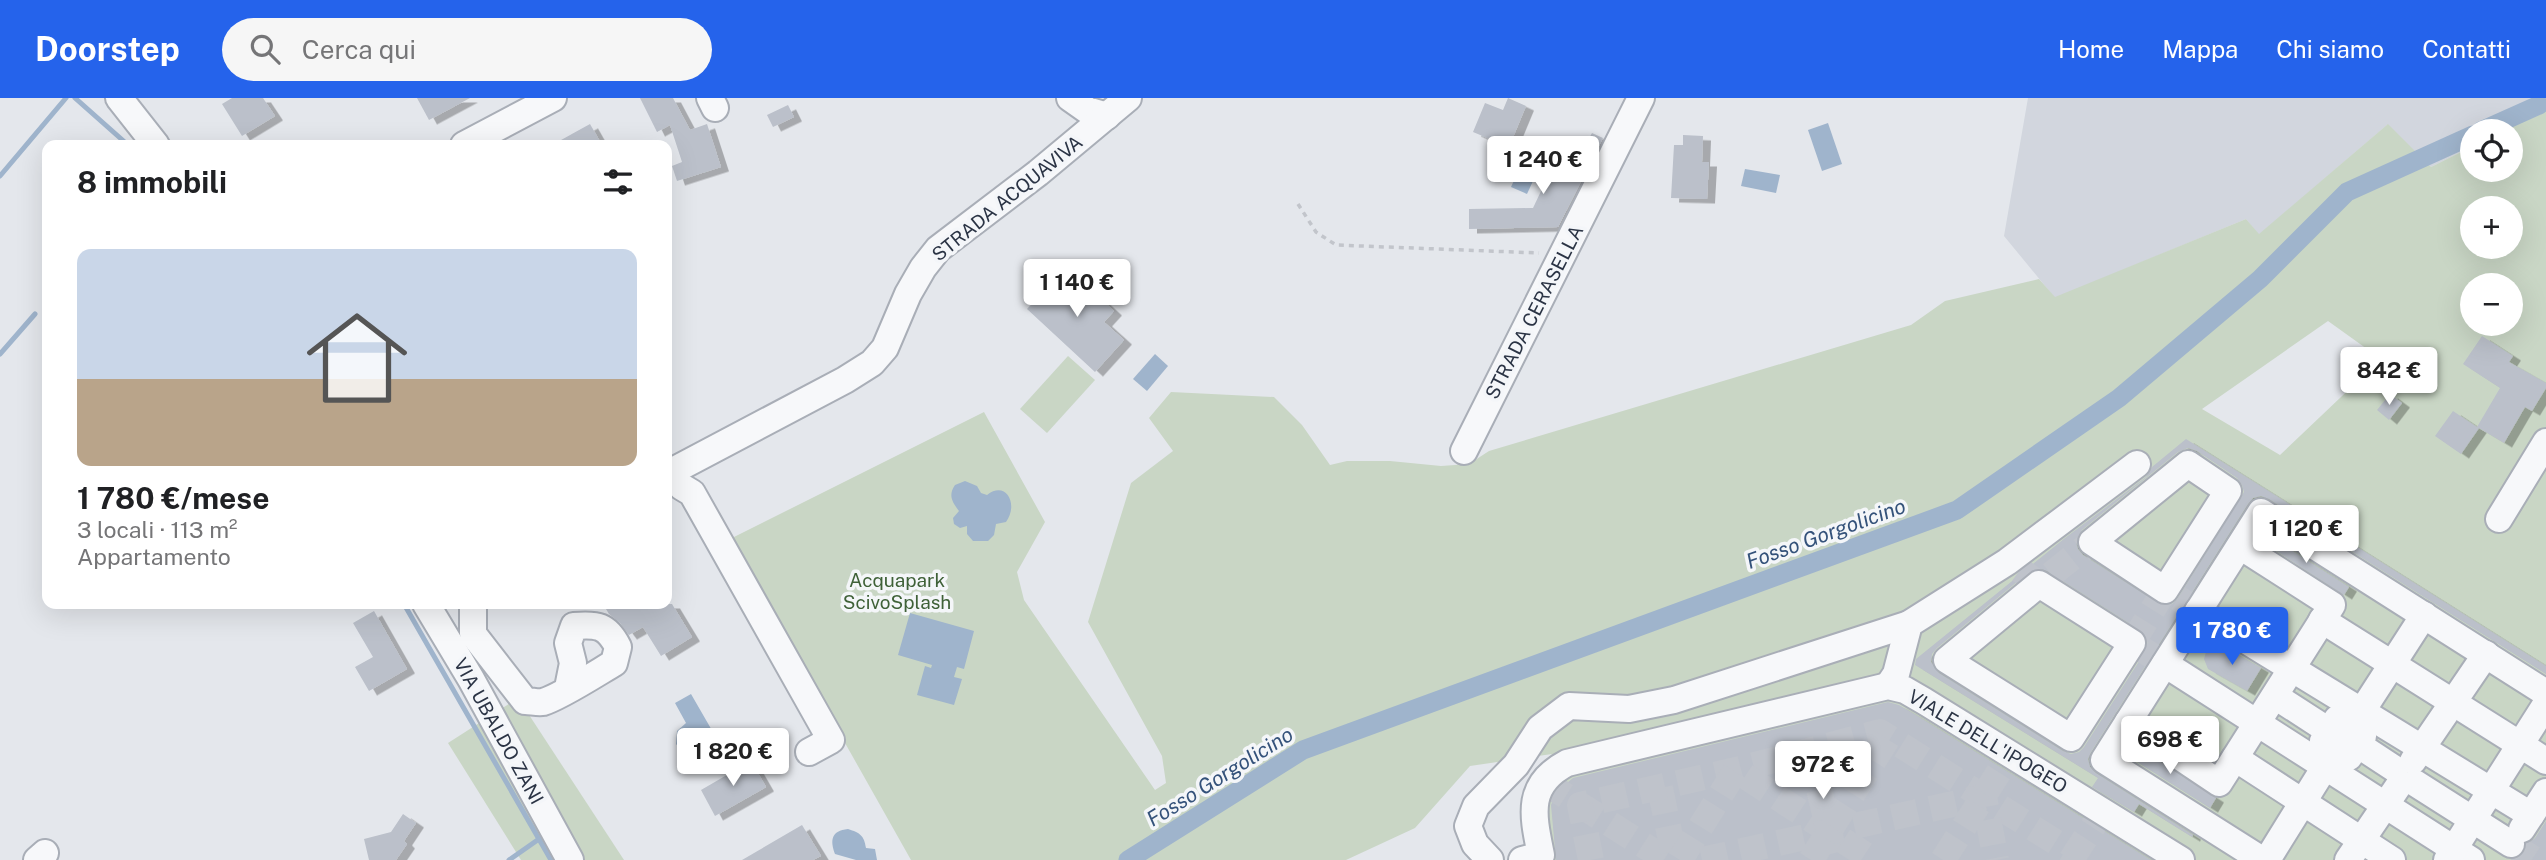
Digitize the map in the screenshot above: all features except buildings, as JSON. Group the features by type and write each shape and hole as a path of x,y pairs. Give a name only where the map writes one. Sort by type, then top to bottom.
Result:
{"street":[{"path":"119,98 152,140"},
{"path":"473,140 553,98"},
{"path":"1070,98 1087,110 1107,116"},
{"name":"STRADA ACQUAVIVA","path":"672,482 872,363 890,340 908,294 938,249 1038,173 1128,98"},
{"name":"STRADA CERASELLA","path":"1464,451 1641,98"},
{"path":"2499,519 2546,442"},
{"path":"1490,860 1475,844 1468,826 1476,806 1516,765 1540,728 1569,706 1629,709 1674,700 1909,624 2014,566 2137,464"},
{"path":"2188,464 2228,491 2165,590 2092,542 2188,464"},
{"path":"672,482 692,493 831,740 809,752"},
{"path":"2424,615 2264,860 2104,760 2261,512 2486,654 2546,693"},
{"path":"2128,722 2219,783 2275,696 2332,605 2240,546"},
{"path":"2039,584 2132,643 2071,738 1947,660 2039,584"},
{"name":"VIA UBALDO ZANI","path":"429,609 471,679 570,860"},
{"path":"473,609 473,634 525,701 541,702 568,688"},
{"path":"2198,611 2291,668 2343,739"},
{"path":"2322,620 2546,761"},
{"path":"1888,686 1896,674 1909,624"},
{"path":"2355,850 2486,654"},
{"path":"2165,664 2257,723 2343,739 2405,775 2491,790 2531,815"},
{"name":"VIALE DELL'IPOGEO","path":"1535,858 1533,808 1537,794 1553,771 1567,763 1888,686 1915,695 2181,860"},
{"path":"2275,696 2405,775 2472,820 2507,852 2546,792"},
{"path":"2457,856 2472,820 2546,704"},
{"path":"2235,758 2303,802 2355,850 2392,860"},
{"path":"2405,775 2457,856"}],"path":[{"path":"1298,204 1316,232 1335,245 1563,254"}],"shaded area":[{"path":"2028,98 2546,98 2546,103 2538,112 2523,120 2460,119 2460,152 2431,167 2387,125 2259,235 2246,219 2055,298 2004,236"}],"green space":[{"name":"Acquapark ScivoSplash","path":"2546,103 2546,860 1535,860 1522,798 1537,767 1552,754 1470,766 1415,828 1346,860 911,860 730,539 984,412 1045,522 1017,572 1024,600 1155,790 1166,783 1162,756 1088,622 1131,483 1173,451 1149,418 1171,392 1274,397 1302,425 1330,465 1347,461 1390,461 1441,466 1469,464 1489,451 1911,325 1945,301 2039,279 2055,297 2246,219 2259,234 2388,124 2431,167 2460,152 2460,182 2523,182 2523,120 2538,112","holes":["2328,321 2381,359 2280,455 2202,409"]},
{"path":"1068,356 1095,380 1047,433 1020,409"},
{"path":"518,698 624,860 521,860 448,743"}],"water":[{"path":"1828,123 1842,164 1822,171 1808,130"},
{"path":"1528,150 1544,157 1527,194 1511,187"},
{"path":"1745,169 1780,175 1776,193 1741,186"},
{"path":"1155,354 1168,366 1147,391 1133,379"},
{"path":"965,481 977,486 981,493 987,495 1000,490 1009,496 1010,515 1006,522 996,524 994,535 988,541 973,541 967,534 967,526 960,528 954,524 953,518 959,511 951,495 955,485"},
{"path":"910,613 974,631 964,669 957,667 954,677 962,679 954,705 917,695 925,666 931,668 932,665 898,655"},
{"path":"691,694 721,746 698,758 685,755 676,744 677,731 686,723 675,703"},
{"path":"848,829 861,835 866,848 875,849 877,860 856,860 835,854 833,837"}],"waterway":[{"path":"0,176 66,98"},
{"path":"75,98 122,140"},
{"name":"Fosso Gorgolicino","path":"2508,119 2539,105"},
{"name":"Fosso Gorgolicino","path":"1128,860 1303,750 1957,510 2119,398 2260,279 2347,192 2460,141"},
{"path":"0,354 35,314"},
{"path":"407,609 551,860"},
{"path":"509,860 539,839"}],"tunnel":[{"path":"2020,570 2039,584 2092,542"},
{"path":"2165,664 2132,643 2165,590 2198,611"},
{"path":"1591,860 1580,805 1736,770 1880,732 2084,860"},
{"path":"1811,860 1888,738"},
{"path":"1810,752 1836,860"},
{"path":"1943,860 2011,753"},
{"path":"1680,860 1736,770 1873,860"},
{"path":"1544,782 1667,860"},
{"path":"1660,788 1675,860"},
{"path":"1702,860 1984,797 1996,860"},
{"path":"2071,860 2103,811"},
{"path":"2511,844 2535,860"}]}
